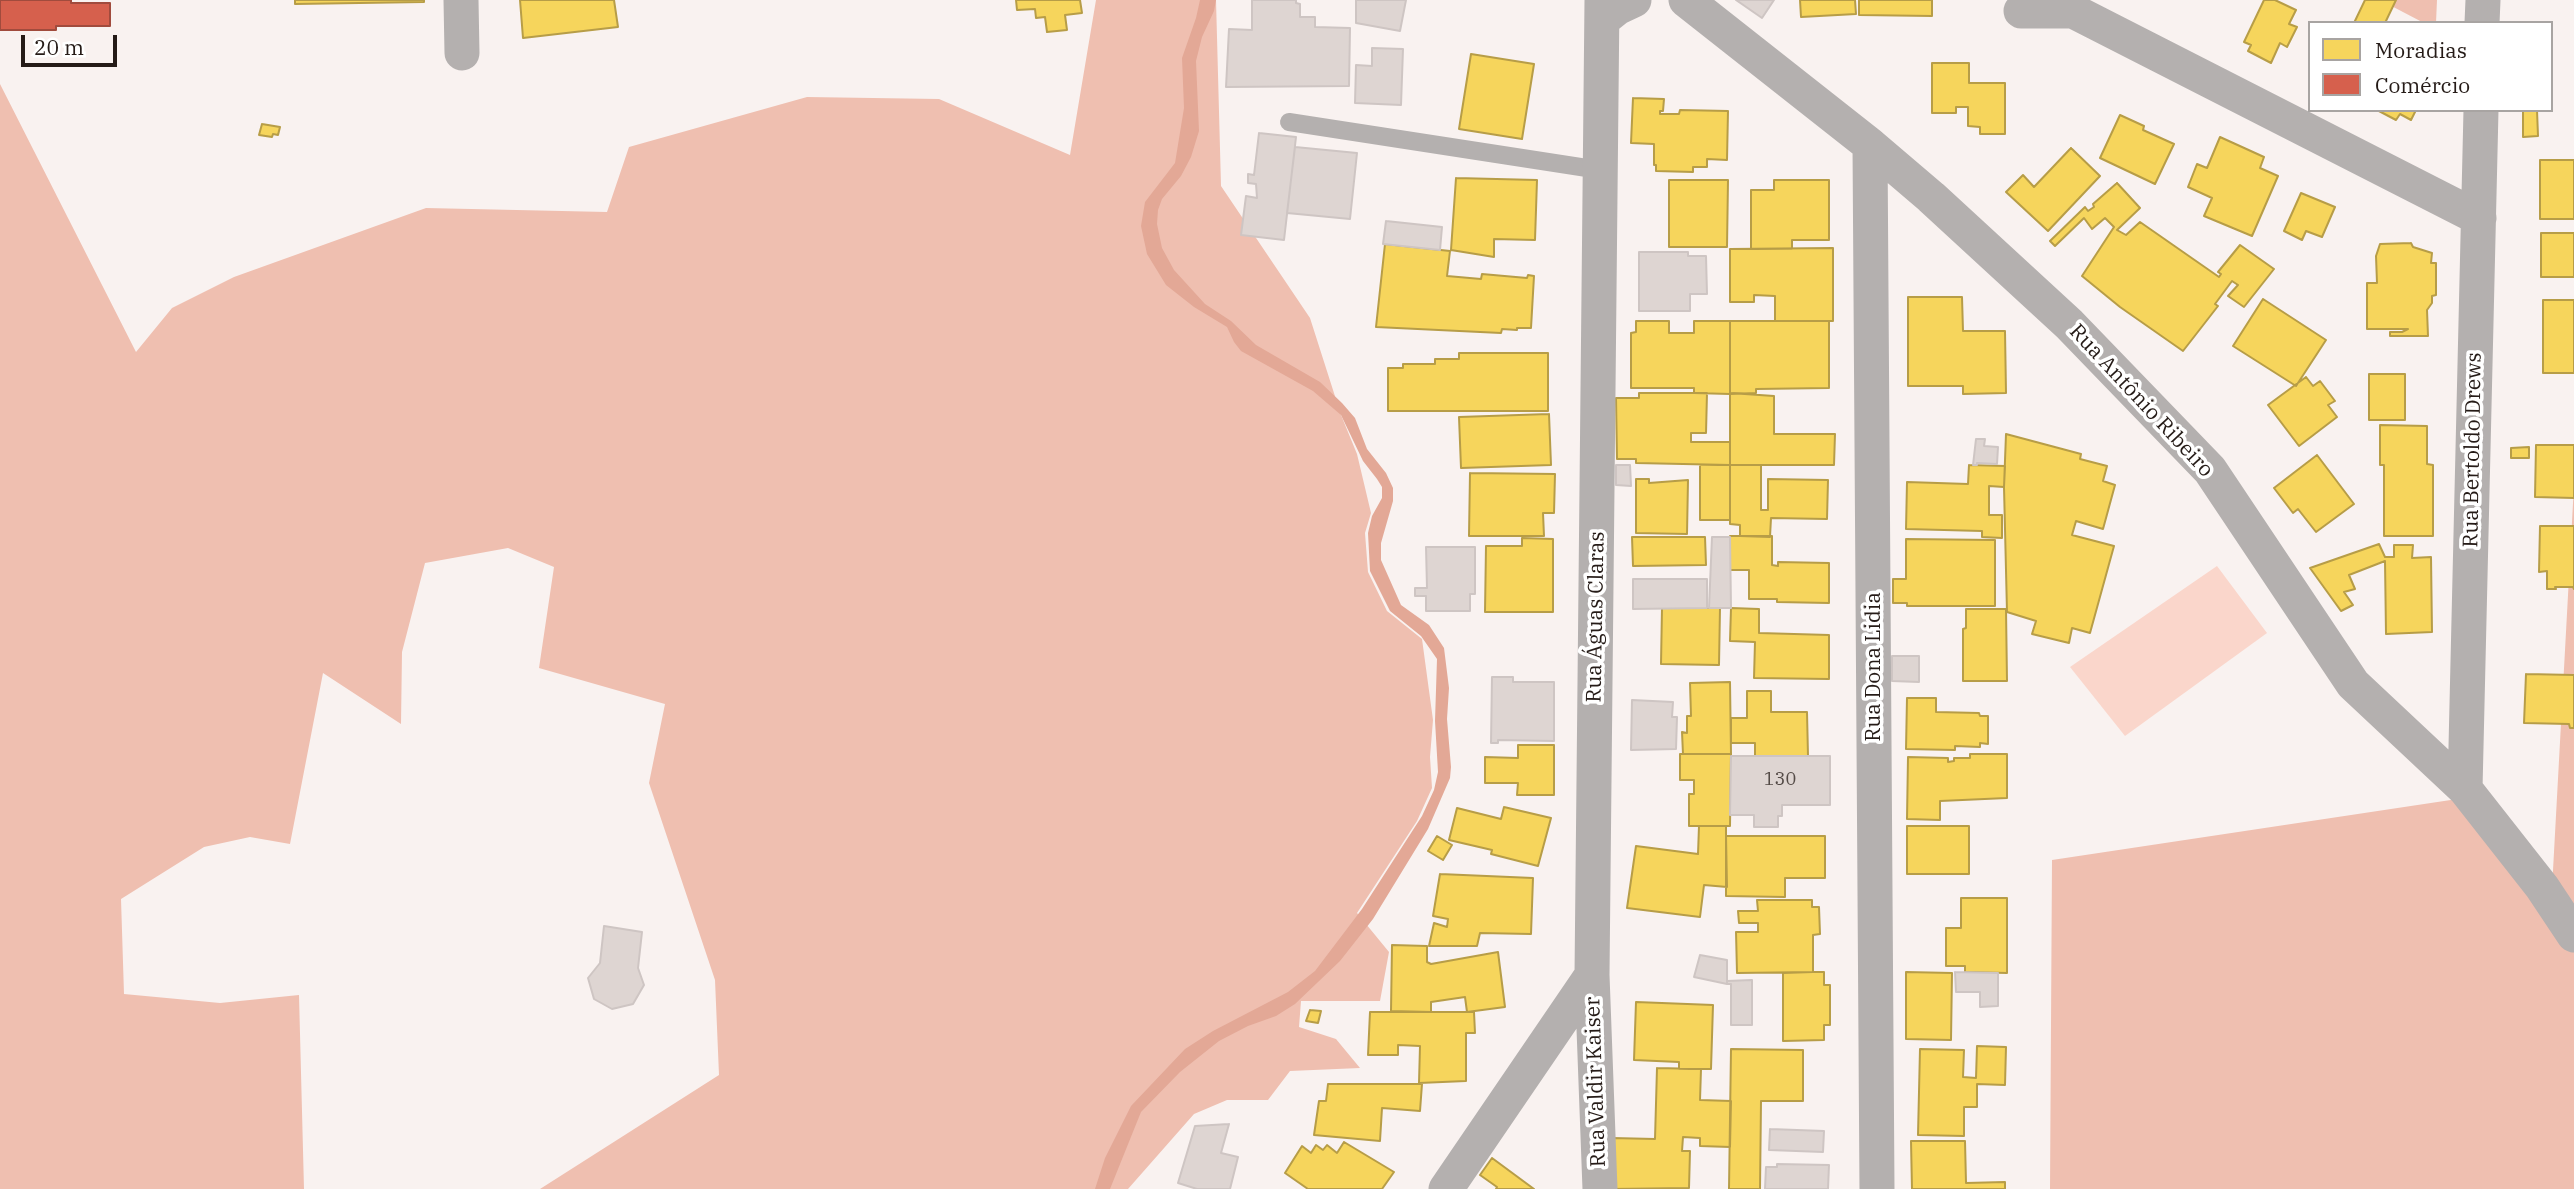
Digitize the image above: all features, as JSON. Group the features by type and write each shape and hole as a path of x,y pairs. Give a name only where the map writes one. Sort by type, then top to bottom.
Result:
{"street":[{"path":"461,0 462,53"},
{"path":"1602,10 1617,8 1634,0"},
{"name":"Rua Antônio Ribeiro","path":"1686,0 1870,145 1931,197 2069,324 2210,470 2353,684 2465,789 2542,887 2574,935"},
{"path":"2482,21 2483,0"},
{"name":"Rua Águas Claras","path":"1592,975 1602,10"},
{"path":"2021,11 2073,11 2479,218"},
{"name":"Rua Bertoldo Drews","path":"2465,789 2481,112"},
{"name":"Rua Dona Lidia","path":"1870,145 1877,1189"},
{"path":"1447,1189 1592,975"},
{"name":"Rua Valdir Kaiser","path":"1592,975 1600,1189"}],"lane":[{"path":"1289,122 1600,170"}],"shaded area":[{"path":"1096,0 1216,0 1221,186 1310,318 1341,415 1357,454 1371,513 1365,533 1368,572 1387,611 1422,639 1433,720 1430,757 1432,788 1417,821 1357,913 1389,952 1380,1001 1301,1001 1299,1027 1336,1039 1360,1068 1290,1071 1268,1100 1227,1100 1194,1114 1128,1189 540,1189 719,1075 715,980 649,783 665,704 539,668 554,567 508,548 425,563 402,652 401,724 323,673 290,844 250,837 204,847 121,899 124,994 220,1003 299,995 304,1189 0,1189 0,84 136,352 172,308 234,277 426,208 607,212 629,147 807,97 939,99 1070,155"},
{"path":"1200,0 1216,0 1196,61 1199,131 1191,157 1181,176 1162,199 1158,210 1157,224 1162,248 1174,270 1205,304 1231,321 1256,345 1320,382 1342,403 1355,418 1367,449 1386,473 1393,488 1393,501 1381,543 1381,560 1401,605 1429,625 1444,648 1449,688 1447,719 1451,767 1450,778 1428,829 1373,919 1340,961 1295,1004 1276,1016 1219,1041 1180,1072 1141,1112 1110,1189 1095,1189 1105,1158 1131,1106 1185,1049 1213,1031 1288,992 1315,971 1362,909 1422,816 1434,790 1438,772 1435,721 1437,659 1421,636 1390,611 1370,571 1368,533 1372,516 1382,498 1382,487 1363,461 1341,415 1313,391 1241,351 1227,327 1194,307 1166,285 1147,254 1141,226 1145,202 1175,163 1184,108 1182,58"},
{"path":"2380,0 2437,0 2436,21 2420,21"},
{"path":"2574,485 2574,1189 2050,1189 2052,860 2464,798 2551,907"},
{"path":"2217,566 2267,633 2125,736 2070,667"}],"building: Moradias":[{"path":"295,0 424,0 424,2 295,4"},
{"path":"520,0 614,0 618,27 523,38"},
{"path":"1016,0 1080,0 1082,13 1065,15 1067,30 1047,32 1045,17 1036,18 1035,9 1017,10"},
{"path":"1800,0 1855,0 1856,14 1801,17"},
{"path":"1859,0 1932,0 1932,16 1859,15"},
{"path":"2264,0 2275,0 2296,10 2289,24 2297,27 2287,47 2280,43 2271,63 2248,51 2251,45 2244,42"},
{"path":"2365,0 2396,0 2386,21 2355,21"},
{"path":"1471,54 1534,64 1522,139 1459,129"},
{"path":"1932,63 1969,63 1969,83 2005,83 2005,134 1980,134 1980,127 1968,126 1968,107 1956,107 1956,113 1932,113"},
{"path":"1633,98 1664,99 1663,111 1660,111 1660,114 1679,114 1680,110 1728,111 1727,160 1707,159 1707,167 1693,167 1693,172 1656,171 1654,144 1631,143"},
{"path":"2381,112 2415,112 2411,120 2400,114 2396,120"},
{"path":"2523,112 2537,112 2538,136 2523,137"},
{"path":"2120,115 2144,126 2143,130 2174,144 2155,184 2100,158"},
{"path":"262,124 280,127 278,135 259,135"},
{"path":"2220,137 2264,157 2260,168 2278,176 2252,236 2204,216 2212,198 2188,187 2197,164 2207,168"},
{"path":"2071,148 2100,176 2048,231 2006,192 2023,175 2034,187"},
{"path":"2540,160 2574,160 2574,219 2540,219"},
{"path":"1456,178 1537,180 1535,240 1494,239 1494,257 1451,250"},
{"path":"1669,180 1728,180 1727,247 1669,247"},
{"path":"1774,180 1829,180 1829,240 1792,240 1792,249 1751,249 1751,190 1774,190"},
{"path":"2117,183 2140,208 2117,230 2126,235 2140,222 2219,277 2221,274 2218,272 2240,245 2274,269 2244,307 2228,296 2238,285 2232,281 2215,304 2218,306 2183,351 2120,307 2082,276 2114,227 2105,218 2092,229 2084,218 2055,246 2050,241 2085,207 2088,211 2094,207 2093,204"},
{"path":"2301,193 2335,207 2322,237 2306,231 2302,240 2284,231"},
{"path":"2541,233 2574,233 2574,277 2541,277"},
{"path":"2411,243 2413,247 2432,253 2431,263 2436,263 2436,295 2432,296 2432,303 2427,310 2428,336 2390,336 2390,332 2408,329 2367,329 2367,283 2377,283 2376,256 2380,244"},
{"path":"1385,244 1450,251 1447,276 1481,279 1482,274 1527,278 1528,275 1534,276 1531,328 1502,329 1501,333 1376,327"},
{"path":"1833,248 1833,321 1775,321 1775,296 1754,295 1754,302 1730,302 1730,249"},
{"path":"1908,297 1962,297 1963,331 2005,331 2006,393 1963,394 1963,386 1908,386"},
{"path":"2263,299 2326,340 2296,386 2233,346"},
{"path":"2543,300 2574,300 2574,373 2543,373"},
{"path":"1636,321 1669,321 1669,333 1694,333 1694,321 1730,321 1730,394 1694,393 1694,388 1631,388 1631,333 1636,332"},
{"path":"1730,321 1829,321 1829,388 1756,389 1756,393 1730,394"},
{"path":"1459,353 1548,353 1548,411 1388,411 1388,368 1403,368 1403,364 1435,364 1435,359 1459,359"},
{"path":"2369,374 2405,374 2405,420 2369,420"},
{"path":"2306,377 2313,386 2320,381 2335,401 2328,405 2337,417 2299,446 2268,405"},
{"path":"1639,393 1707,393 1706,433 1691,433 1691,442 1730,442 1730,465 1636,463 1636,459 1617,459 1616,398 1639,398"},
{"path":"1730,393 1774,396 1774,434 1835,434 1834,465 1730,465"},
{"path":"1549,414 1551,465 1461,468 1459,417"},
{"path":"2380,425 2427,426 2427,464 2433,465 2433,536 2384,536 2384,465 2380,465"},
{"path":"2006,434 2081,454 2080,459 2107,466 2103,481 2115,485 2103,529 2076,521 2072,535 2114,546 2090,633 2072,628 2069,643 2032,634 2036,621 2007,612 2004,487"},
{"path":"2536,445 2574,445 2574,498 2535,497"},
{"path":"2529,447 2529,458 2511,458 2511,448"},
{"path":"2317,455 2354,504 2316,532 2298,509 2293,513 2274,488"},
{"path":"1700,465 1730,465 1730,520 1700,520"},
{"path":"1730,465 1761,465 1761,510 1768,510 1768,479 1828,480 1827,519 1771,518 1770,537 1740,536 1740,525 1730,524"},
{"path":"1969,465 2005,466 2004,487 1989,486 1989,515 2002,515 2002,538 1982,537 1982,531 1906,529 1907,482 1968,484"},
{"path":"1470,473 1555,474 1554,513 1543,513 1544,536 1469,536"},
{"path":"1636,479 1649,479 1649,483 1688,480 1687,534 1636,533"},
{"path":"2540,526 2574,526 2574,589 2547,589 2547,571 2539,572"},
{"path":"1730,536 1772,536 1772,565 1778,566 1778,562 1829,563 1829,603 1749,599 1749,570 1730,570"},
{"path":"1632,537 1705,537 1706,565 1633,566"},
{"path":"1522,538 1553,539 1553,612 1485,612 1486,546 1522,546"},
{"path":"1906,539 1995,540 1995,606 1907,606 1907,603 1893,603 1893,579 1906,579"},
{"path":"2379,544 2385,557 2394,557 2394,545 2413,545 2412,558 2431,557 2432,632 2386,634 2385,561 2349,575 2355,589 2344,592 2353,605 2341,611 2310,568"},
{"path":"1662,608 1720,608 1719,665 1661,664"},
{"path":"1731,608 1759,609 1759,633 1829,635 1829,679 1754,678 1755,642 1730,641"},
{"path":"1966,609 2006,609 2007,681 1963,681 1963,629 1966,628"},
{"path":"2526,674 2574,675 2574,728 2570,728 2569,724 2524,723"},
{"path":"1730,682 1731,754 1683,754 1682,732 1687,733 1687,716 1691,716 1690,683"},
{"path":"1747,691 1771,691 1771,712 1807,712 1808,756 1755,756 1755,743 1731,743 1731,718 1747,718"},
{"path":"1907,698 1936,698 1936,712 1979,713 1980,716 1988,716 1988,744 1980,743 1980,747 1955,746 1955,750 1906,749"},
{"path":"1518,745 1554,745 1554,795 1517,795 1518,783 1485,783 1485,757 1518,758"},
{"path":"1680,754 1731,754 1730,826 1689,826 1689,794 1694,794 1694,780 1680,780"},
{"path":"1970,754 2007,754 2007,798 1940,801 1940,820 1907,819 1908,757 1948,758 1948,762 1954,761 1954,758 1970,758"},
{"path":"1504,807 1551,818 1538,866 1491,854 1492,850 1449,840 1457,808 1501,819"},
{"path":"1699,826 1726,826 1727,887 1704,885 1700,917 1627,908 1636,846 1698,854"},
{"path":"1907,826 1969,826 1969,874 1907,874"},
{"path":"1437,836 1452,845 1443,860 1428,851"},
{"path":"1726,836 1825,836 1825,878 1785,878 1785,897 1726,896"},
{"path":"1440,874 1533,878 1531,934 1480,933 1477,946 1429,946 1434,923 1447,927 1448,919 1433,916"},
{"path":"1961,898 2007,898 2007,973 1965,972 1965,966 1946,966 1946,928 1961,928"},
{"path":"1757,900 1812,900 1812,907 1819,907 1820,934 1813,935 1813,972 1737,973 1736,932 1758,932 1758,923 1739,923 1738,911 1758,911"},
{"path":"1392,945 1427,946 1427,962 1431,964 1498,952 1505,1007 1467,1012 1465,997 1431,1002 1431,1012 1391,1011"},
{"path":"1824,972 1824,985 1830,985 1830,1025 1824,1025 1824,1040 1783,1041 1783,973"},
{"path":"1906,972 1952,973 1951,1040 1906,1039"},
{"path":"1636,1002 1713,1005 1711,1069 1679,1069 1679,1062 1634,1060"},
{"path":"1310,1010 1321,1011 1318,1023 1306,1021"},
{"path":"1370,1012 1474,1012 1475,1033 1466,1033 1466,1081 1419,1083 1420,1046 1398,1045 1398,1055 1368,1055"},
{"path":"1977,1046 2006,1047 2005,1085 1977,1084 1977,1107 1964,1107 1964,1136 1918,1135 1920,1049 1964,1050 1963,1077 1976,1078"},
{"path":"1731,1049 1803,1050 1803,1101 1761,1101 1760,1189 1729,1189"},
{"path":"1657,1068 1701,1069 1700,1100 1731,1101 1730,1147 1700,1146 1700,1138 1683,1137 1682,1151 1690,1151 1689,1188 1611,1189 1612,1138 1655,1139"},
{"path":"1328,1084 1422,1084 1420,1111 1382,1108 1380,1141 1314,1135 1319,1101 1326,1101"},
{"path":"1911,1141 1965,1141 1966,1183 2005,1182 2005,1189 1912,1189"},
{"path":"1344,1142 1394,1172 1382,1189 1308,1189 1285,1173 1302,1146 1311,1153 1316,1145 1323,1150 1327,1145 1337,1153"},
{"path":"1492,1158 1534,1189 1496,1189 1497,1187 1480,1175"}],"building: Comércio":[{"path":"0,0 110,3 110,26 0,30"}],"building: Outros":[{"path":"1252,0 1296,0 1296,3 1300,4 1300,17 1315,17 1315,27 1350,28 1349,86 1226,87 1229,29 1252,30"},
{"path":"1356,0 1406,0 1400,31 1356,23"},
{"path":"1736,0 1774,0 1762,18"},
{"path":"1372,48 1403,49 1401,105 1355,103 1356,65 1372,66"},
{"path":"1259,133 1296,137 1284,240 1241,235 1246,196 1257,198 1256,184 1248,183 1248,174 1254,175"},
{"path":"1295,147 1357,153 1350,219 1287,213"},
{"path":"1386,221 1442,227 1440,250 1383,244"},
{"path":"1639,252 1688,252 1688,256 1706,256 1707,294 1690,294 1690,311 1639,311"},
{"path":"1976,439 1985,439 1984,446 1998,447 1997,464 1973,465"},
{"path":"1616,465 1630,465 1631,486 1616,485"},
{"path":"1712,537 1730,537 1731,608 1709,608"},
{"path":"1426,547 1475,547 1475,594 1470,594 1470,611 1426,611 1426,596 1415,596 1415,588 1427,588"},
{"path":"1633,579 1707,579 1707,608 1633,609"},
{"path":"1892,656 1919,656 1919,682 1892,681"},
{"path":"1492,677 1513,677 1513,682 1554,682 1554,741 1498,740 1498,743 1491,743"},
{"path":"1632,700 1673,702 1672,717 1677,717 1676,749 1631,750"},
{"path":"1731,756 1830,756 1830,805 1782,805 1778,827 1754,827 1754,815 1730,815"},
{"path":"604,926 642,932 638,968 644,985 633,1004 612,1009 594,999 588,978 600,963"},
{"path":"1700,955 1727,960 1727,984 1694,977"},
{"path":"1955,972 1998,973 1998,1006 1980,1007 1980,992 1956,992"},
{"path":"1752,980 1752,1025 1731,1025 1731,984 1727,984 1727,981"},
{"path":"1229,1124 1221,1153 1238,1157 1230,1189 1197,1189 1178,1183 1195,1126"},
{"path":"1770,1129 1824,1131 1823,1152 1769,1150"},
{"path":"1777,1164 1829,1165 1828,1189 1765,1189 1766,1167 1777,1167"}]}
